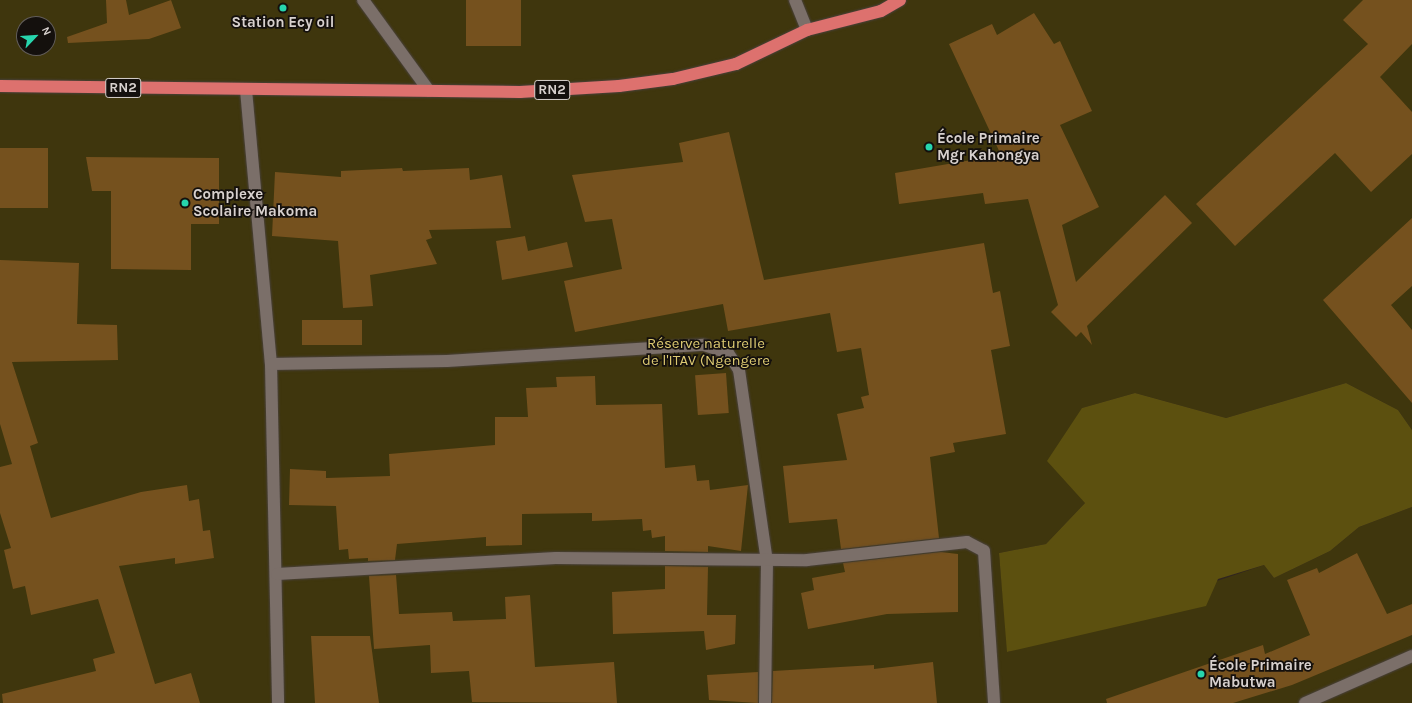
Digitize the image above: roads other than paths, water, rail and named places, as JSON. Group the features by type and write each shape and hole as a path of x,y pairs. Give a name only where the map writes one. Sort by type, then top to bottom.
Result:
{"highway":[{"name":"RN2","path":"0,86 520,92 673,79 736,64 807,30 881,11 900,0"}],"street":[{"path":"363,0 430,91"},
{"path":"795,0 807,30"},
{"path":"246,90 271,364 277,574 278,703"},
{"path":"271,364 447,361 704,345 728,353 739,370 767,561 766,703"},
{"path":"277,574 556,558 767,561 967,542 984,551 994,703"},
{"path":"1305,703 1412,656"}],"place":[{"name":"Station Ecy oil","path":"283,8"},
{"name":"École Primaire Mgr Kahongya","path":"929,147"},
{"name":"Complexe Scolaire Makoma","path":"185,203"},
{"name":"École Primaire Mabutwa","path":"1201,674"}],"park label":[{"name":"Réserve naturelle de l'ITAV (Ngengere","path":"706,352"}]}
